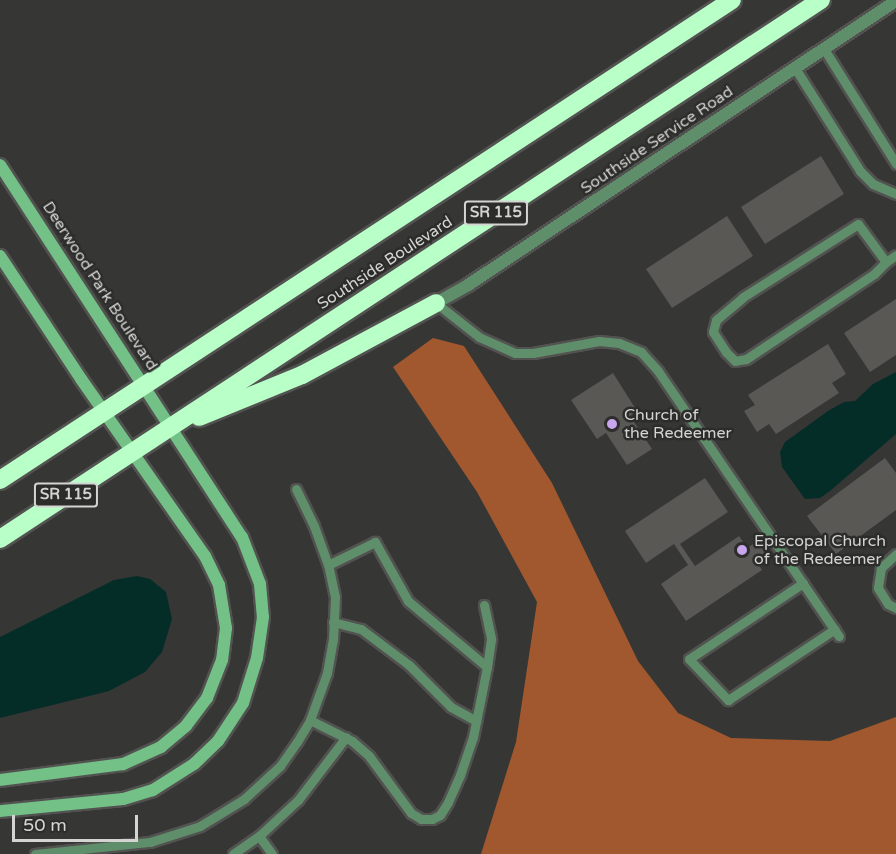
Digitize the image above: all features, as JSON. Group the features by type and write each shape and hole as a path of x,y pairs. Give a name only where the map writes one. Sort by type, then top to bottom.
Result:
{"highway":[{"name":"Southside Boulevard","path":"0,480 732,0"},
{"name":"Southside Boulevard","path":"0,539 821,0"},
{"path":"172,427 302,375 436,303"}],"main road":[{"name":"Deerwood Park Boulevard","path":"0,165 242,537 260,584 262,630 253,673 243,703 226,730 206,754 180,774 153,790 108,802 0,811"},
{"path":"0,256 104,412 172,505 215,574 224,607 226,628 224,649 207,698 186,726 171,739 144,757 92,770 0,780"}],"street":[{"name":"Southside Service Road","path":"436,303 468,285 896,1"}],"lane":[{"path":"824,49 896,164"},
{"path":"795,68 860,171 873,183 896,194"},
{"path":"886,262 858,224 743,297 716,320 713,332 735,361 746,359 874,274 896,255"},
{"path":"436,303 479,337 515,353 533,353 599,341 619,343 641,352 658,371 837,632 728,700 689,659 803,584"},
{"path":"35,854 118,850 176,835 224,813 244,799 280,766 310,720 327,673 333,622 334,597 328,565 314,526 296,489"},
{"path":"328,565 375,542 408,602 487,667"},
{"path":"896,554 881,568 878,588 888,604 896,608"},
{"path":"310,720 346,737 369,756 411,813 428,820 437,818 448,802 460,775 476,721 491,639 484,605"},
{"path":"333,622 361,629 409,665 451,707 476,721"},
{"path":"233,854 259,836 298,800 346,737"},
{"path":"259,836 272,854"}],"shaded area":[{"path":"433,338 464,346 552,483 638,661 678,713 731,738 830,741 896,717 896,854 481,854 516,742 537,602 477,492 393,367"}],"water":[{"path":"896,372 896,434 830,491 820,498 805,499 782,467 780,452 785,442 828,411 844,402 855,401 873,384"},
{"path":"137,576 150,579 166,592 172,619 162,652 145,672 109,691 0,718 0,637 114,580"}],"building":[{"path":"821,156 844,194 765,244 741,207"},
{"path":"727,216 753,256 672,308 646,269"},
{"path":"896,299 896,355 870,372 844,333"},
{"path":"828,344 846,374 832,383 839,393 776,434 769,424 757,432 744,411 755,405 748,395"},
{"name":"Church of the Redeemer","path":"613,373 637,411 630,416 652,449 627,465 606,433 597,439 571,400"},
{"path":"885,458 896,473 896,510 836,554 807,516"},
{"name":"Episcopal Church of the Redeemer","path":"705,478 728,512 680,544 695,566 739,536 747,548 758,541 766,552 755,559 762,570 686,621 661,584 688,565 674,544 646,563 625,531"}],"place":[{"name":"Church of the Redeemer","path":"612,424"},
{"name":"Episcopal Church of the Redeemer","path":"742,550"}]}
